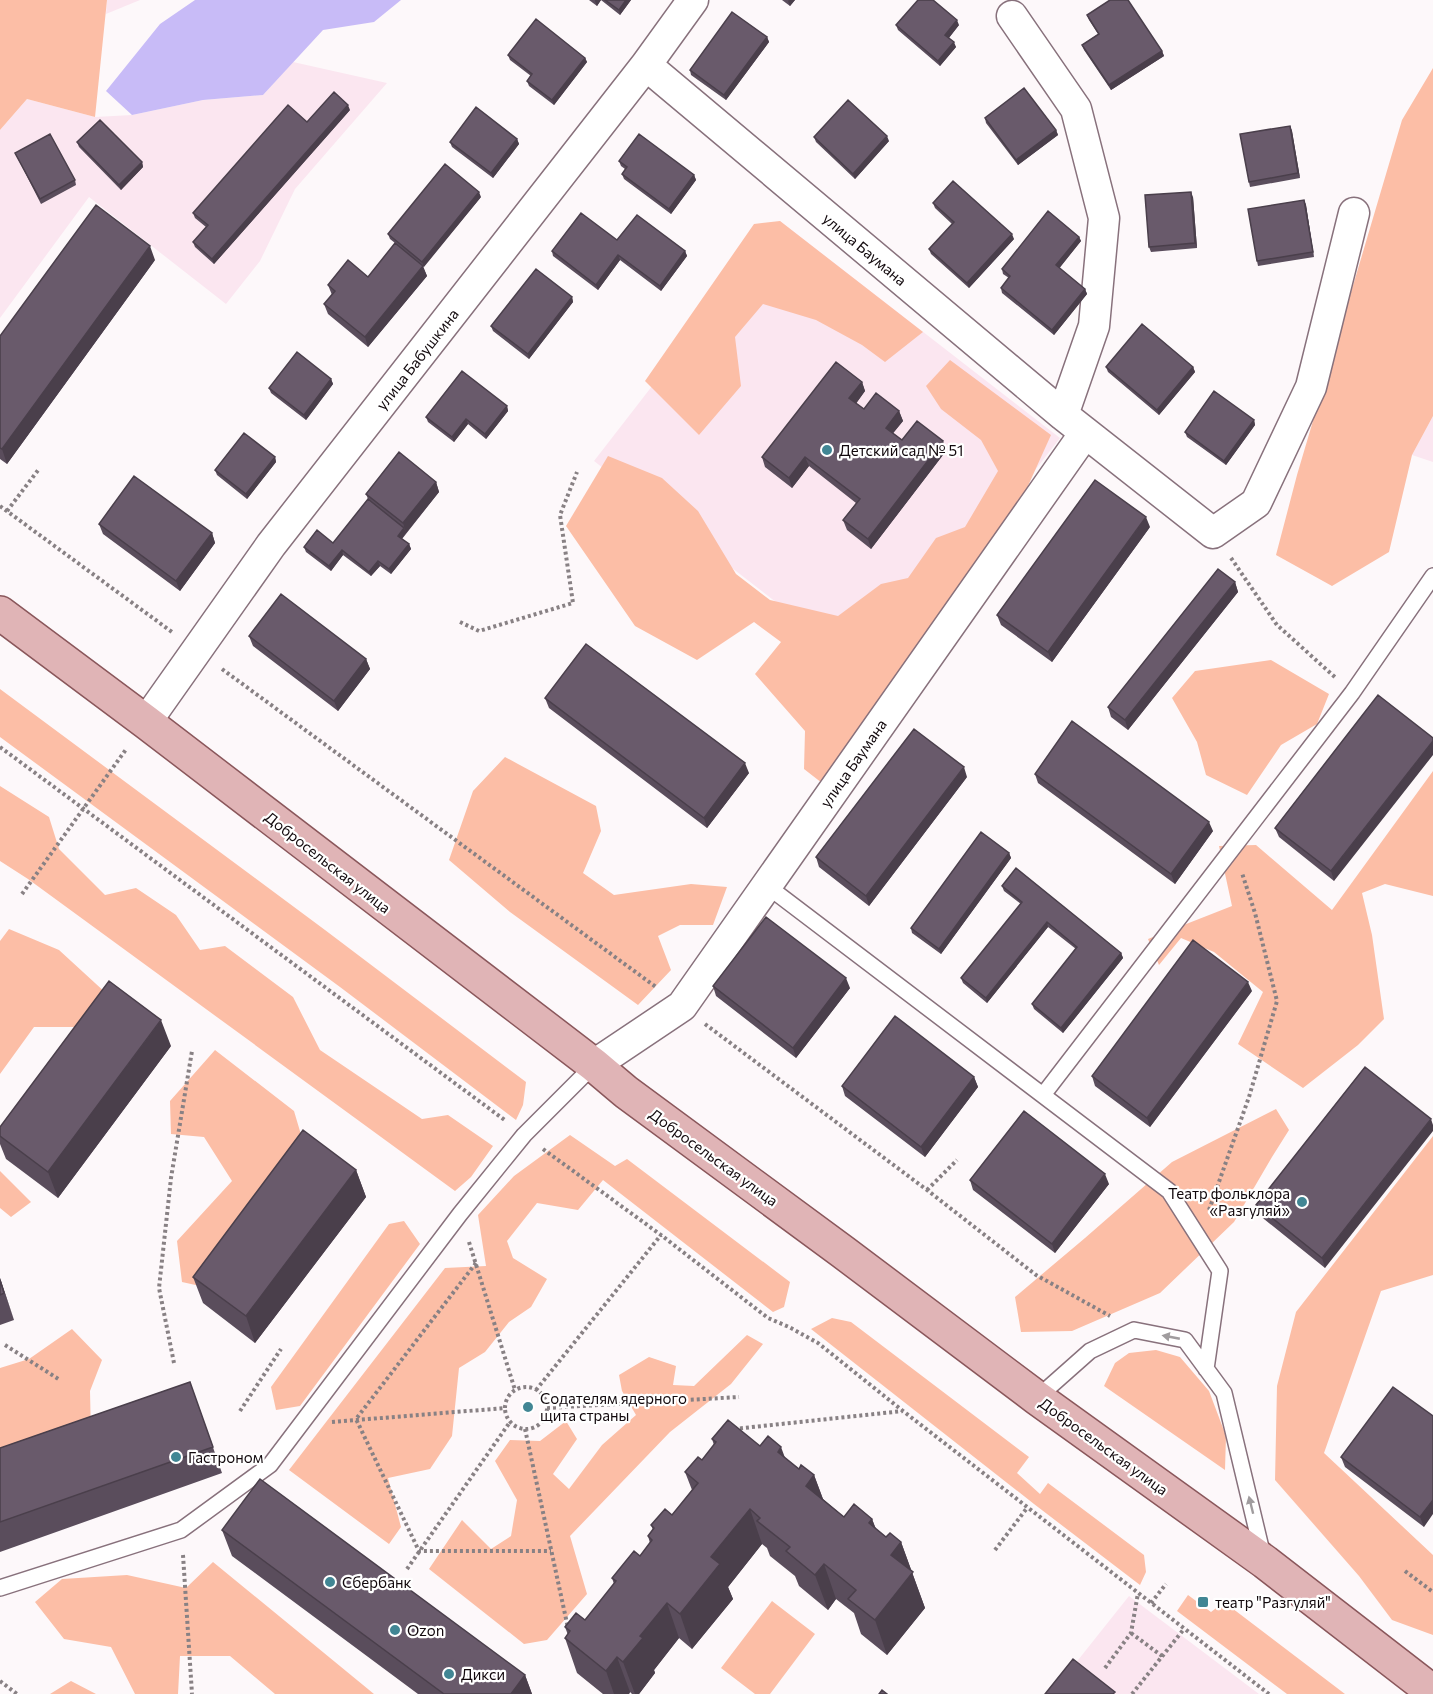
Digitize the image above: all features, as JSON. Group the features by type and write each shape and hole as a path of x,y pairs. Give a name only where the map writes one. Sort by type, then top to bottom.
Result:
{"main road":[{"name":"Добросельская улица","path":"0,614 146,722 594,1065 626,1092 843,1251 1037,1398 1265,1562 1433,1692"}],"street":[{"name":"улица Бабушкина","path":"146,722 271,545 646,65 693,0"},
{"path":"1012,16 1076,109 1104,218 1094,326 1074,424"},
{"name":"улица Баумана","path":"646,65 1074,424 1213,533"},
{"path":"1213,533 1256,504 1311,387 1354,213"},
{"name":"улица Баумана","path":"594,1065 682,1006 766,885 1074,424"}],"lane":[{"path":"1043,1095 1352,693 1433,576"},
{"path":"766,885 1169,1191 1220,1271 1206,1369"},
{"path":"0,1588 181,1530 270,1465 460,1214 524,1135 594,1065"},
{"path":"1037,1398 1090,1351 1134,1330 1185,1340 1224,1393 1265,1562"}],"path":[{"path":"7,511 39,469"},
{"path":"460,622 479,631 573,603 560,515 577,472"},
{"path":"0,506 682,1006 1036,1275 1134,1330"},
{"path":"1213,533 1277,625 1352,693"},
{"path":"22,894 146,722"},
{"path":"0,747 660,1235 768,1318 818,1343 1269,1694"},
{"path":"1199,1239 1249,1097 1277,1001 1255,913 1234,847"},
{"path":"174,1363 159,1288 171,1178 192,1052"},
{"path":"927,1190 957,1160"},
{"path":"460,1214 515,1390"},
{"path":"536,1390 660,1235"},
{"path":"356,1419 476,1263"},
{"path":"5,1345 60,1380"},
{"path":"240,1411 281,1349"},
{"path":"530,1388 536,1390 545,1399 547,1408 542,1421 525,1430 510,1422 505,1408 510,1395 515,1390 530,1388"},
{"path":"547,1408 738,1397"},
{"path":"300,1426 356,1419 505,1408"},
{"path":"727,1430 903,1411"},
{"path":"356,1419 419,1551"},
{"path":"407,1569 510,1422"},
{"path":"525,1430 569,1633"},
{"path":"995,1550 1028,1508"},
{"path":"181,1530 192,1694"},
{"path":"419,1551 551,1551"},
{"path":"1406,1571 1433,1592"},
{"path":"1151,1604 1166,1584"},
{"path":"1105,1668 1131,1633 1138,1593"},
{"path":"1132,1694 1184,1628"},
{"path":"1131,1633 1162,1656"},
{"path":"0,1681 17,1694"}],"shaded area":[{"path":"0,0 107,0 95,117 27,99 0,130"},
{"path":"107,0 140,0 106,14"},
{"path":"195,0 401,0 374,22 323,30 263,95 203,100 132,115 106,91 160,24"},
{"path":"293,62 387,83 295,189 260,261 226,304 89,197 0,318 0,130 27,99 95,117 132,115 203,100 263,95"},
{"path":"1433,68 1433,416 1412,455 1389,552 1332,586 1276,555 1297,475 1402,120"},
{"name":"Детский сад № 51","path":"780,221 1060,438 874,678 594,461"},
{"path":"780,221 923,332 885,362 862,345 816,320 763,304 735,337 741,386 699,435 645,381 754,224"},
{"path":"950,360 1051,435 1023,497 822,783 804,769 805,731 755,674 781,642 754,622 697,660 635,626 566,526 608,456 662,478 698,511 736,574 770,600 838,616 881,584 908,578 936,538 965,527 998,471 981,440 941,409 926,386"},
{"path":"1433,416 1433,462 1412,455"},
{"path":"1271,660 1329,694 1317,724 1281,745 1247,795 1206,775 1197,742 1172,698 1195,671"},
{"path":"0,689 526,1082 523,1105 516,1120 340,987 0,737"},
{"path":"505,757 596,806 601,831 583,873 614,895 691,884 727,887 713,925 680,925 658,936 671,970 638,1005 510,912 449,860 473,791"},
{"path":"1433,771 1433,896 1385,884 1362,893 1372,935 1384,1019 1358,1045 1303,1088 1238,1044 1263,992 1214,952 1181,938 1159,965 1148,939 1232,906 1219,846 1256,845 1332,910"},
{"path":"0,786 49,817 59,849 105,895 136,888 176,915 200,950 225,946 293,997 320,1050 422,1119 448,1115 493,1146 471,1177 455,1191 28,879 0,861"},
{"path":"9,929 59,950 107,994 82,1027 34,1027 0,1074 0,941"},
{"path":"215,1050 294,1111 302,1138 200,1286 182,1282 177,1241 232,1181 204,1137 171,1134 170,1101"},
{"path":"1276,1109 1289,1130 1234,1222 1160,1293 1072,1331 1021,1332 1015,1297 1172,1162"},
{"path":"570,1135 615,1166 627,1159 790,1282 784,1307 773,1312 603,1180 578,1210 537,1203 507,1241 513,1258 547,1279 531,1307 509,1322 485,1352 459,1368 452,1436 430,1469 388,1478 401,1527 389,1544 289,1470 445,1268 486,1266 478,1215 514,1176"},
{"path":"1433,1136 1433,1275 1381,1291 1324,1453 1433,1555 1433,1635 1392,1620 1359,1576 1275,1480 1277,1386 1296,1312"},
{"path":"0,1171 31,1202 11,1217 0,1208"},
{"path":"404,1221 420,1244 300,1406 276,1410 271,1387 389,1224"},
{"path":"832,1318 851,1322 1029,1457 1017,1473 1040,1494 1048,1483 1144,1555 1146,1572 1140,1585 811,1329"},
{"path":"72,1329 102,1360 90,1391 91,1435 0,1465 0,1368 29,1359"},
{"path":"747,1335 763,1344 731,1384 670,1432 570,1536 587,1594 547,1640 524,1644 429,1569 462,1520 491,1549 511,1536 517,1500 495,1461 510,1440 540,1441 566,1421 577,1439 553,1474 569,1489 602,1445 636,1415 622,1391 619,1375 649,1357 676,1366 673,1385 694,1386"},
{"path":"1156,1350 1180,1357 1209,1391 1226,1436 1225,1470 1104,1386 1115,1363 1129,1353"},
{"path":"213,1562 374,1694 275,1694 230,1656 180,1656 178,1694 135,1694 111,1647 64,1639 35,1602 62,1579 127,1575 186,1588"},
{"path":"1188,1595 1211,1612 1224,1602 1345,1694 1287,1694 1177,1611"},
{"path":"1129,1596 1259,1694 1051,1694"},
{"path":"772,1601 815,1634 770,1694 755,1694 721,1668"},
{"path":"71,1681 96,1694 50,1694"}],"building":[{"path":"605,0 626,0 619,10"},
{"path":"918,0 933,0 957,20 945,35 954,42 938,61 896,25"},
{"path":"1110,0 1128,0 1162,51 1109,85 1082,45 1099,34 1087,15"},
{"path":"732,12 767,37 724,95 690,70"},
{"path":"536,19 585,58 552,100 527,81 532,74 508,55"},
{"path":"1024,88 1056,130 1016,160 985,118"},
{"path":"334,92 348,105 212,259 193,242 208,225 193,213 288,105 307,122"},
{"path":"848,100 887,136 853,174 814,137"},
{"path":"476,107 517,139 491,173 450,142"},
{"path":"100,120 142,162 119,185 77,142"},
{"path":"1290,126 1298,173 1249,182 1240,134"},
{"path":"50,134 75,180 40,199 15,153"},
{"path":"639,134 694,175 669,209 622,174 627,167 619,161"},
{"path":"445,164 479,192 422,262 388,234"},
{"path":"953,181 1012,234 967,283 929,249 954,222 933,203"},
{"path":"1191,192 1195,243 1149,247 1145,195"},
{"path":"1304,200 1313,252 1257,261 1248,209"},
{"path":"96,205 150,246 2,449 0,448 0,336"},
{"path":"1048,211 1079,237 1056,265 1085,289 1052,330 1001,288 1010,276 1002,269"},
{"path":"581,213 617,240 637,215 685,251 660,286 618,255 596,285 552,251"},
{"path":"395,243 423,266 365,337 324,304 335,291 328,285 348,260 368,277"},
{"path":"536,269 572,297 528,354 491,326"},
{"path":"1142,324 1193,367 1157,410 1106,367"},
{"path":"297,352 331,379 304,415 269,388"},
{"path":"836,362 862,382 849,398 864,409 876,393 899,411 886,428 902,440 917,421 943,441 868,539 843,520 860,499 805,457 789,478 762,457"},
{"path":"462,371 507,406 485,434 466,419 452,437 426,417"},
{"path":"1214,391 1254,420 1224,461 1185,432"},
{"path":"244,433 275,457 246,494 215,470"},
{"path":"399,452 436,482 403,523 366,494"},
{"path":"134,476 212,533 176,581 99,524"},
{"path":"1095,480 1146,517 1048,652 997,615"},
{"path":"368,499 404,528 398,536 409,544 389,569 378,561 369,572 342,550 329,566 304,547 317,530 333,543"},
{"path":"1218,569 1235,582 1125,720 1108,707"},
{"path":"281,594 366,659 334,701 249,636"},
{"path":"586,644 745,763 704,818 545,698"},
{"path":"1378,695 1433,738 1433,741 1331,871 1275,828"},
{"path":"1072,721 1209,822 1171,874 1035,774"},
{"path":"914,729 964,767 866,896 816,857"},
{"path":"981,832 1009,853 939,949 911,928"},
{"path":"1016,868 1121,953 1061,1028 1032,1004 1077,947 1047,922 986,998 961,978 1022,902 1002,886"},
{"path":"766,917 846,978 793,1048 713,986"},
{"path":"1193,940 1248,982 1147,1118 1092,1076"},
{"path":"109,981 161,1020 48,1172 0,1136 0,1127"},
{"path":"895,1016 974,1077 921,1147 842,1086"},
{"path":"1365,1067 1431,1119 1322,1258 1256,1205"},
{"path":"1024,1111 1105,1174 1052,1244 970,1180"},
{"path":"303,1130 356,1170 246,1316 193,1277"},
{"path":"0,1280 4,1293 0,1295"},
{"path":"190,1382 213,1447 0,1522 0,1448"},
{"path":"1393,1387 1433,1416 1433,1500 1420,1517 1341,1457"},
{"path":"728,1420 760,1446 768,1436 781,1447 778,1452 799,1469 801,1465 814,1475 806,1486 844,1517 854,1504 872,1519 869,1523 886,1537 890,1533 901,1542 891,1555 913,1572 875,1620 848,1599 856,1590 824,1564 815,1575 786,1551 790,1547 757,1521 760,1518 750,1509 711,1557 720,1564 680,1614 667,1603 640,1636 643,1638 623,1662 617,1657 606,1671 565,1638 570,1631 565,1627 576,1613 585,1620 616,1581 612,1578 634,1551 640,1556 652,1540 648,1536 654,1528 651,1525 665,1509 672,1515 698,1483 685,1472 698,1457 702,1460 716,1442 712,1439"},
{"path":"260,1479 525,1675 511,1694 444,1694 222,1530"},
{"path":"1073,1659 1115,1692 1113,1694 1045,1694"}],"place":[{"name":"Детский сад № 51","path":"827,450"},
{"name":"Театр фольклора «Разгуляй»","path":"1302,1202"},
{"name":"Содателям ядерного щита страны","path":"528,1407"},
{"name":"Гастроном","path":"176,1457"},
{"name":"Сбербанк","path":"330,1582"},
{"name":"театр \"Разгуляй\"","path":"1203,1602"},
{"name":"Ozon","path":"395,1630"},
{"name":"Дикси","path":"449,1674"}]}
